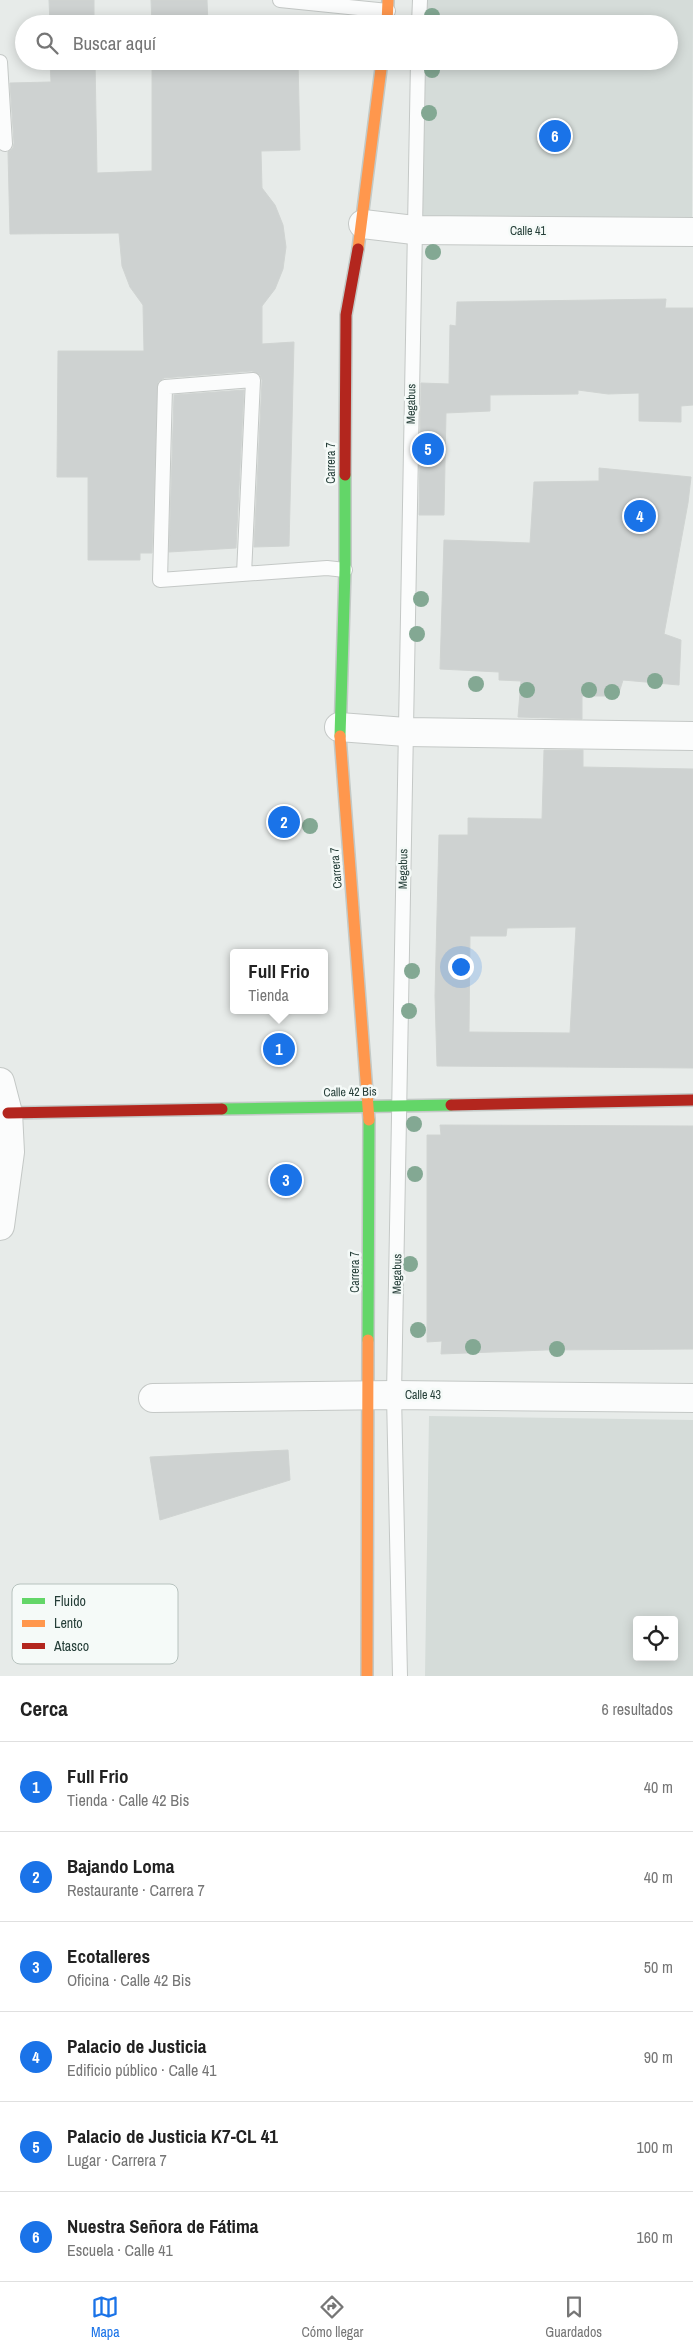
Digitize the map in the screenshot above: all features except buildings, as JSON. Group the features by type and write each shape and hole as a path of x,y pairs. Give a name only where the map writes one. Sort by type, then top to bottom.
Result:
{"main road":[{"name":"Carrera 7","path":"367,1676 382,1396 369,1106 338,727 345,570 346,315 363,224 381,70"},
{"name":"Calle 42 Bis","path":"8,1113 693,1100"}],"street":[{"name":"Calle 41","path":"363,224 414,230 693,232"},
{"path":"338,727 406,732 693,736"},
{"path":"0,1082 8,1113 10,1152 0,1226"},
{"name":"Calle 43","path":"153,1398 382,1396 693,1398"}],"lane":[{"path":"280,0 388,12"},
{"path":"420,0 420,15"},
{"path":"0,62 5,144"},
{"name":"Megabus","path":"400,1676 382,1396 400,1106 418,70"},
{"path":"244,574 253,380 165,387 160,580 244,574 327,568 345,570"}],"shaded area":[{"path":"420,0 693,0 692,232 414,230 418,70 678,70 678,15 419,15"},
{"path":"429,1416 693,1420 693,1676 425,1676"}],"traffic: fast":[{"path":"340,736 345,570 345,475"},
{"path":"222,1109 451,1105"},
{"path":"368,1340 369,1120"}],"traffic: slow":[{"path":"387,15 388,0"},
{"path":"358,249 381,70"},
{"path":"340,736 369,1120"},
{"path":"367,1676 368,1340"}],"traffic: jam":[{"path":"345,475 346,315 358,249"},
{"path":"451,1105 693,1100"},
{"path":"8,1113 222,1109"}],"place":[{"name":"Nuestra Señora de Fátima","path":"555,136"},
{"name":"Palacio de Justicia K7-CL 41","path":"428,449"},
{"name":"Palacio de Justicia","path":"640,516"},
{"name":"Bajando Loma","path":"284,822"},
{"name":"Full Frio","path":"279,1049"},
{"name":"Ecotalleres","path":"286,1180"}]}
